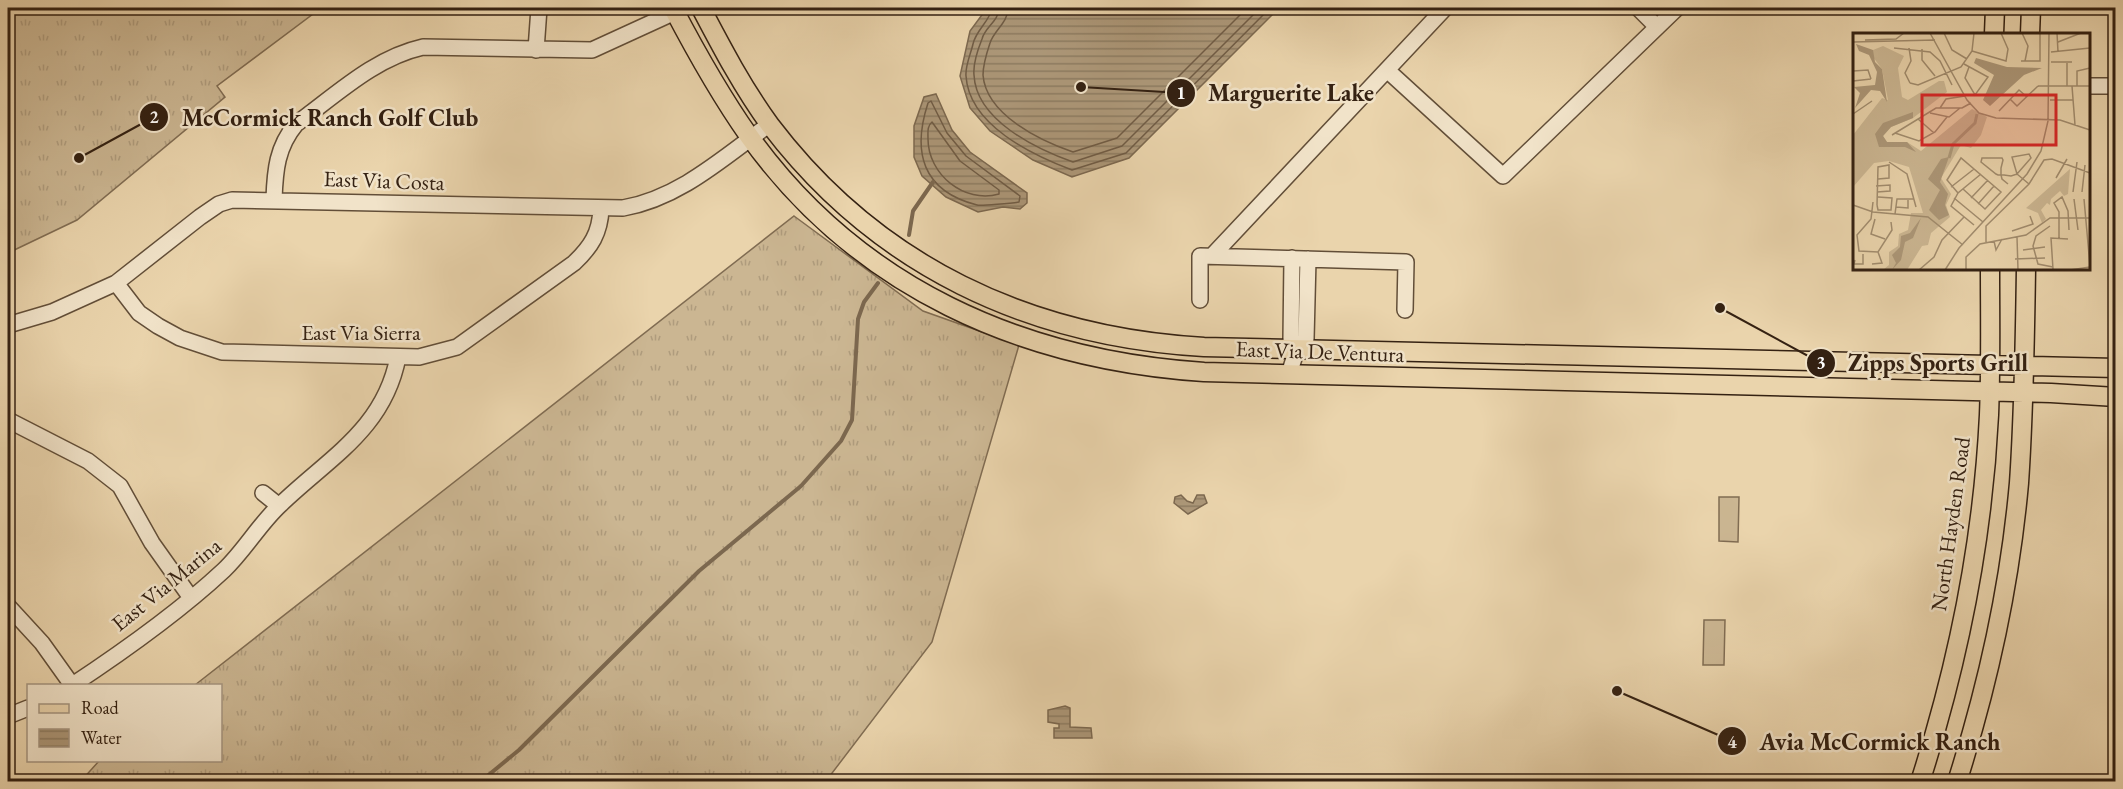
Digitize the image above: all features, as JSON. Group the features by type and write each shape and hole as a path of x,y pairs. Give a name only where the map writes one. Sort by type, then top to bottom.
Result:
{"main road":[{"name":"East Via De Ventura","path":"701,8 735,72 770,124 821,183 871,228 926,266 999,303 1061,325 1127,340 1204,347 2115,368"},
{"path":"1994,33 1995,8"},
{"path":"2030,33 2031,8"},
{"name":"East Via De Ventura","path":"674,10 714,83 750,138 808,204 865,255 925,294 984,324 1038,344 1107,362 1172,370 2115,397"},
{"name":"North Hayden Road","path":"1920,782 1944,696 1966,598 1983,489 1989,392 1990,270"},
{"path":"1957,782 1979,710 2000,615 2019,484 2024,393 2026,270"}],"street":[{"path":"536,50 539,8"},
{"path":"1212,256 1445,8"},
{"path":"1638,8 1656,26"},
{"path":"1387,70 1503,176 1677,8"},
{"path":"273,199 276,164 287,135 296,124 383,61 402,52 423,47 592,50 674,10"},
{"path":"2090,86 2115,87"},
{"name":"East Via Costa","path":"8,325 52,312 116,283 219,204 239,199 273,199 623,208 649,204 673,192 770,124"},
{"name":"East Via Sierra","path":"116,283 139,313 158,326 180,338 222,352 398,357 440,353 457,347 589,249 600,222 601,208"},
{"path":"1200,300 1200,256 1406,262 1405,310"},
{"path":"1292,258 1291,339 1298,349"},
{"path":"1289,374 1298,349 1306,339 1308,259"},
{"name":"East Via Marina","path":"72,684 191,598 245,548 278,506 368,424 392,387 398,357"},
{"path":"8,420 88,461 120,486 152,543 191,598"},
{"path":"263,493 278,506"},
{"path":"8,606 42,643 70,684"},
{"path":"8,716 27,708"}],"green space":[{"path":"8,8 321,8 217,86 225,97 77,220 8,253"},
{"path":"794,216 923,311 1019,345 932,642 826,781 81,781 98,762 222,762 222,684 196,684"},
{"path":"1719,497 1739,497 1738,542 1719,541"},
{"path":"1704,620 1725,620 1724,665 1703,665"}],"water":[{"path":"987,8 1279,8 1129,158 1072,177 1033,160 990,131 970,108 960,76 970,31"},
{"path":"936,94 952,130 970,152 1027,193 1027,203 1020,209 1003,207 978,212 946,197 922,176 914,157 914,126 924,97"},
{"path":"1181,495 1193,503 1197,495 1204,495 1207,503 1188,514 1174,503 1175,497"},
{"path":"1065,706 1070,708 1070,727 1091,728 1092,738 1054,738 1054,728 1059,728 1059,724 1048,722 1048,710"}],"waterway":[{"path":"909,235 913,211 933,182"},
{"path":"480,782 519,750 699,571 801,486 841,441 852,420 858,319 864,302 878,283"}],"place":[{"name":"Marguerite Lake","path":"1081,87"},
{"name":"McCormick Ranch Golf Club","path":"79,158"},
{"name":"Zipps Sports Grill","path":"1720,308"},
{"name":"Avia McCormick Ranch","path":"1617,691"}]}
